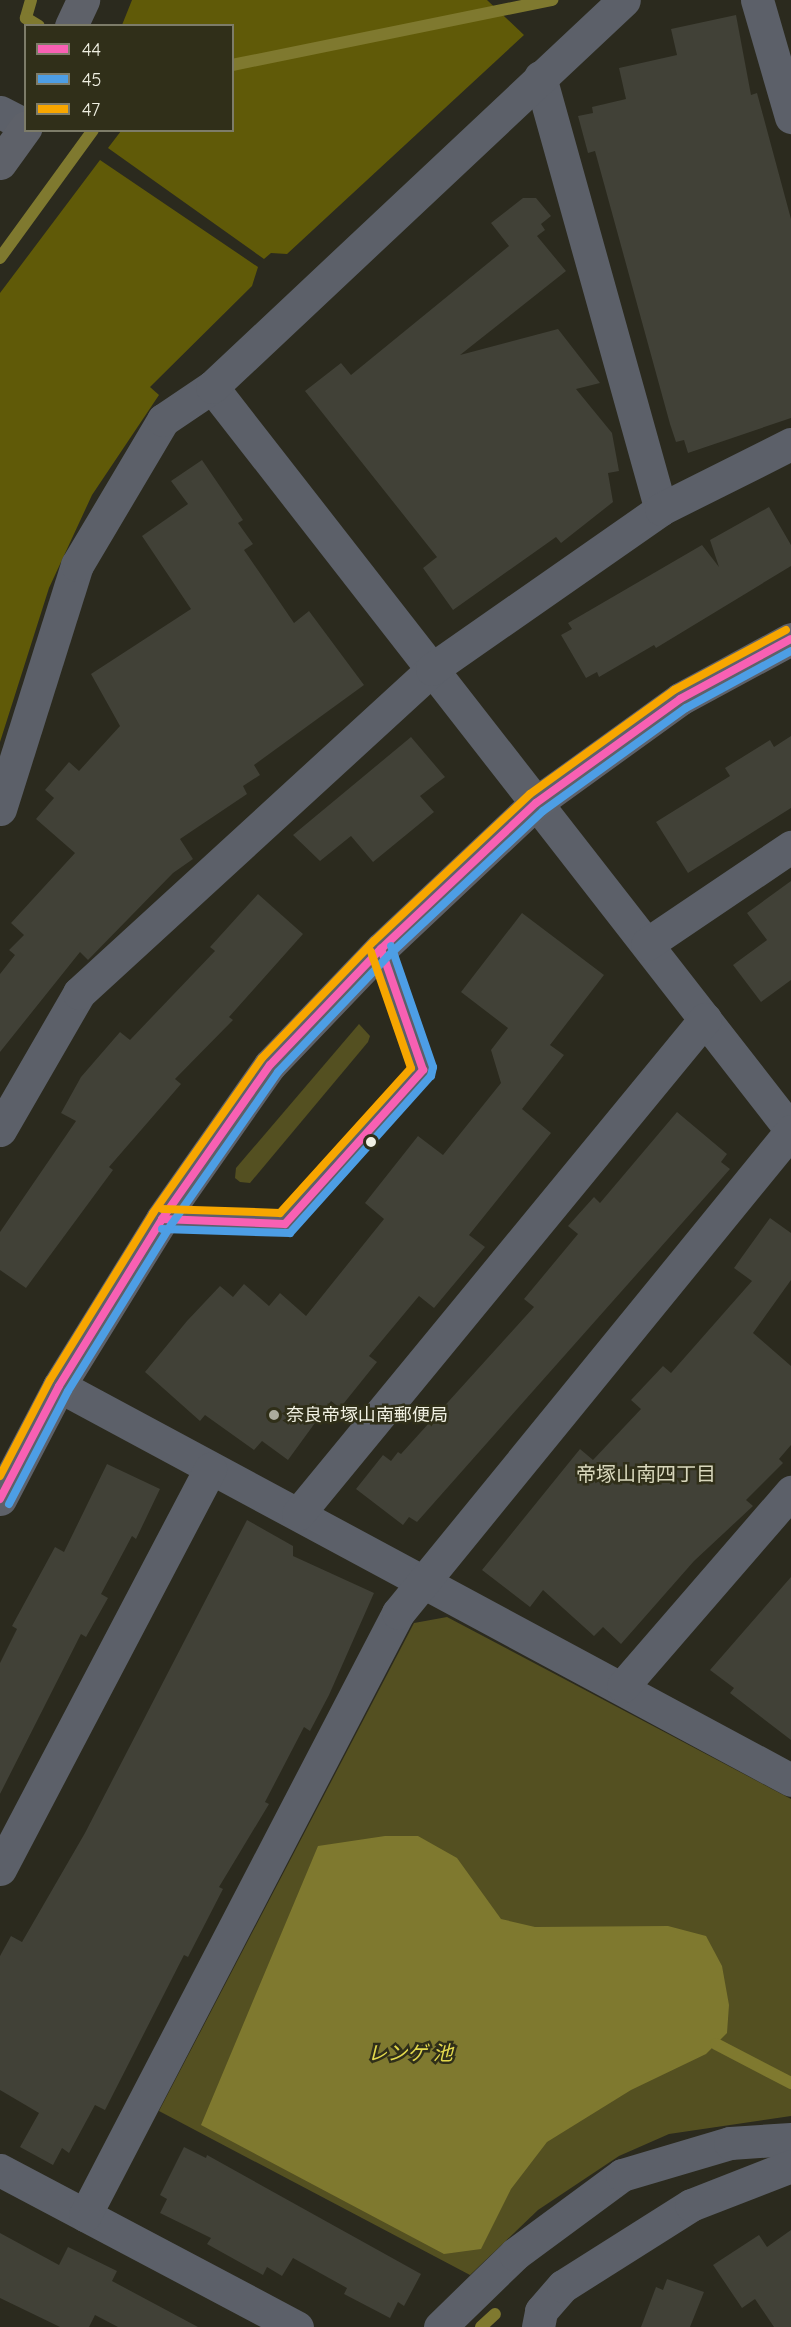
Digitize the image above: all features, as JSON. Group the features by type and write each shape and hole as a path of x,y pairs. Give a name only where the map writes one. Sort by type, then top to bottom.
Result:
{"street":[{"path":"72,24 83,0"},
{"path":"0,810 77,565 163,420 212,387 624,0"},
{"path":"757,0 791,117"},
{"path":"540,77 661,510"},
{"path":"0,112 24,125"},
{"path":"0,163 24,129"},
{"path":"85,2215 398,1613 421,1580 791,1130 212,387"},
{"path":"0,1130 79,993 432,669 661,510 791,444"},
{"path":"0,1498 59,1386 162,1219 270,1065 381,949 536,803 680,699 791,639"},
{"path":"646,944 791,847"},
{"path":"298,1514 705,1019"},
{"path":"59,1386 210,1469 623,1686 791,1780"},
{"path":"0,1869 210,1469"},
{"path":"623,1686 791,1492"},
{"path":"440,2327 515,2254 622,2175 730,2143 791,2139"},
{"path":"538,2327 541,2311 563,2286 691,2205 791,2166"},
{"path":"0,2170 297,2327"}],"lane":[{"path":"162,1219 285,1224 423,1070 381,949"}],"shaded area":[{"path":"132,0 487,0 524,35 287,254 271,253 264,259 108,148 120,132 234,132 234,24 122,24"},
{"path":"100,160 258,267 252,286 150,387 159,395 92,495 49,588 0,742 0,293"},
{"path":"359,1024 370,1036 368,1042 250,1183 240,1182 235,1178 236,1168"},
{"path":"447,1617 791,1799 791,2116 669,2134 619,2156 538,2210 470,2275 159,2111 414,1623"}],"water":[{"name":"レンゲ 池","path":"385,1836 418,1836 457,1858 501,1919 535,1927 668,1926 706,1936 722,1966 729,2005 727,2033 706,2054 631,2090 547,2142 511,2189 481,2249 444,2254 201,2125 318,1846"}],"building":[{"path":"736,15 751,95 757,93 791,219 791,418 688,453 684,440 676,442 670,424 595,151 588,153 578,116 593,113 592,107 626,99 619,68 677,55 671,29"},
{"path":"523,198 536,198 551,216 541,224 545,230 537,236 566,271 460,355 558,329 600,383 576,389 612,433 619,471 608,473 613,502 561,543 556,537 453,610 423,568 437,557 305,391 341,363 351,375 509,246 491,223"},
{"path":"202,460 243,520 238,523 253,544 244,550 294,623 309,611 364,685 254,765 260,775 243,786 247,794 180,839 193,859 173,873 88,960 80,952 0,1052 0,974 15,955 9,950 24,935 11,923 75,853 36,819 54,798 45,790 69,762 79,771 120,726 91,674 191,609 142,536 188,504 171,481"},
{"path":"769,507 791,545 791,566 656,648 654,645 599,677 597,672 586,678 561,635 572,629 568,623 702,545 719,567 710,540"},
{"path":"791,736 791,808 688,873 656,822 730,776 725,768 770,740 774,747"},
{"path":"411,737 445,777 420,796 434,812 373,862 351,836 320,861 293,835"},
{"path":"791,881 791,980 761,1002 733,965 767,940 747,913"},
{"path":"258,894 303,934 229,1017 233,1020 175,1079 181,1084 109,1167 113,1170 26,1288 0,1270 0,1232 76,1121 61,1113 81,1077 120,1032 130,1040 215,951 210,947"},
{"path":"522,913 604,975 550,1045 564,1055 522,1109 551,1133 469,1235 485,1247 434,1308 419,1296 369,1356 377,1362 340,1408 331,1401 288,1460 262,1441 254,1450 205,1415 200,1421 145,1372 187,1321 220,1286 233,1297 244,1284 269,1306 280,1293 306,1316 384,1219 365,1203 418,1136 443,1155 501,1083 491,1050 508,1028 461,992"},
{"path":"677,1112 727,1154 721,1162 730,1169 417,1522 409,1517 403,1525 356,1489 383,1455 391,1461 398,1452 401,1454 534,1307 524,1299 578,1234 568,1226 594,1197 600,1203"},
{"path":"770,1218 791,1233 791,1280 753,1333 791,1366 791,1445 779,1459 783,1463 746,1500 753,1506 694,1561 621,1644 603,1627 594,1636 543,1590 530,1607 482,1570 580,1449 593,1460 641,1409 631,1400 663,1366 671,1373 752,1281 734,1268"},
{"path":"107,1464 160,1489 136,1539 132,1536 101,1594 108,1598 86,1637 81,1634 0,1794 0,1663 17,1629 12,1626 55,1547 64,1552"},
{"path":"247,1520 293,1546 293,1556 374,1593 329,1695 310,1731 304,1727 265,1802 269,1804 219,1887 223,1889 188,1957 184,1955 105,2110 95,2105 69,2153 62,2148 53,2165 20,2147 39,2113 0,2090 0,1956 11,1936 22,1942 85,1833"},
{"path":"791,1577 791,1740 730,1693 734,1688 710,1670"},
{"path":"184,2147 206,2158 207,2155 421,2274 404,2306 398,2302 390,2318 344,2294 347,2288 293,2258 282,2276 267,2267 263,2275 207,2244 211,2238 160,2213 167,2199 160,2195"},
{"path":"791,2230 791,2327 774,2327 755,2299 742,2308 713,2265 759,2235 767,2247"},
{"path":"0,2233 59,2265 68,2247 117,2271 112,2281 198,2327 118,2327 95,2315 89,2327 60,2327 0,2298"},
{"path":"667,2279 704,2292 690,2327 641,2327 656,2287 663,2290"}],"waterway":[{"path":"31,0 26,18 36,24"},
{"path":"234,65 552,0"},
{"path":"0,258 92,132"},
{"path":"716,2044 791,2083"},
{"path":"481,2327 495,2314"}],"transit line":[{"name":"47","path":"0,1476 50,1380 153,1213 262,1058 374,941 530,794 674,690 786,630"},
{"name":"44","path":"0,1499 59,1386 162,1219 270,1065 381,949 536,803 680,699 791,639"},
{"name":"45","path":"9,1504 68,1391 171,1225 278,1072 388,956 543,811 686,708 791,651"},
{"name":"45","path":"162,1229 290,1233 431,1076 433,1067 391,946"},
{"name":"44","path":"162,1219 285,1224 423,1070 381,949"},
{"name":"47","path":"162,1209 280,1213 411,1068 371,952"}],"place":[{"name":"奈良帝塚山南郵便局","path":"274,1415"}],"district":[{"name":"帝塚山南四丁目","path":"646,1473"}]}
